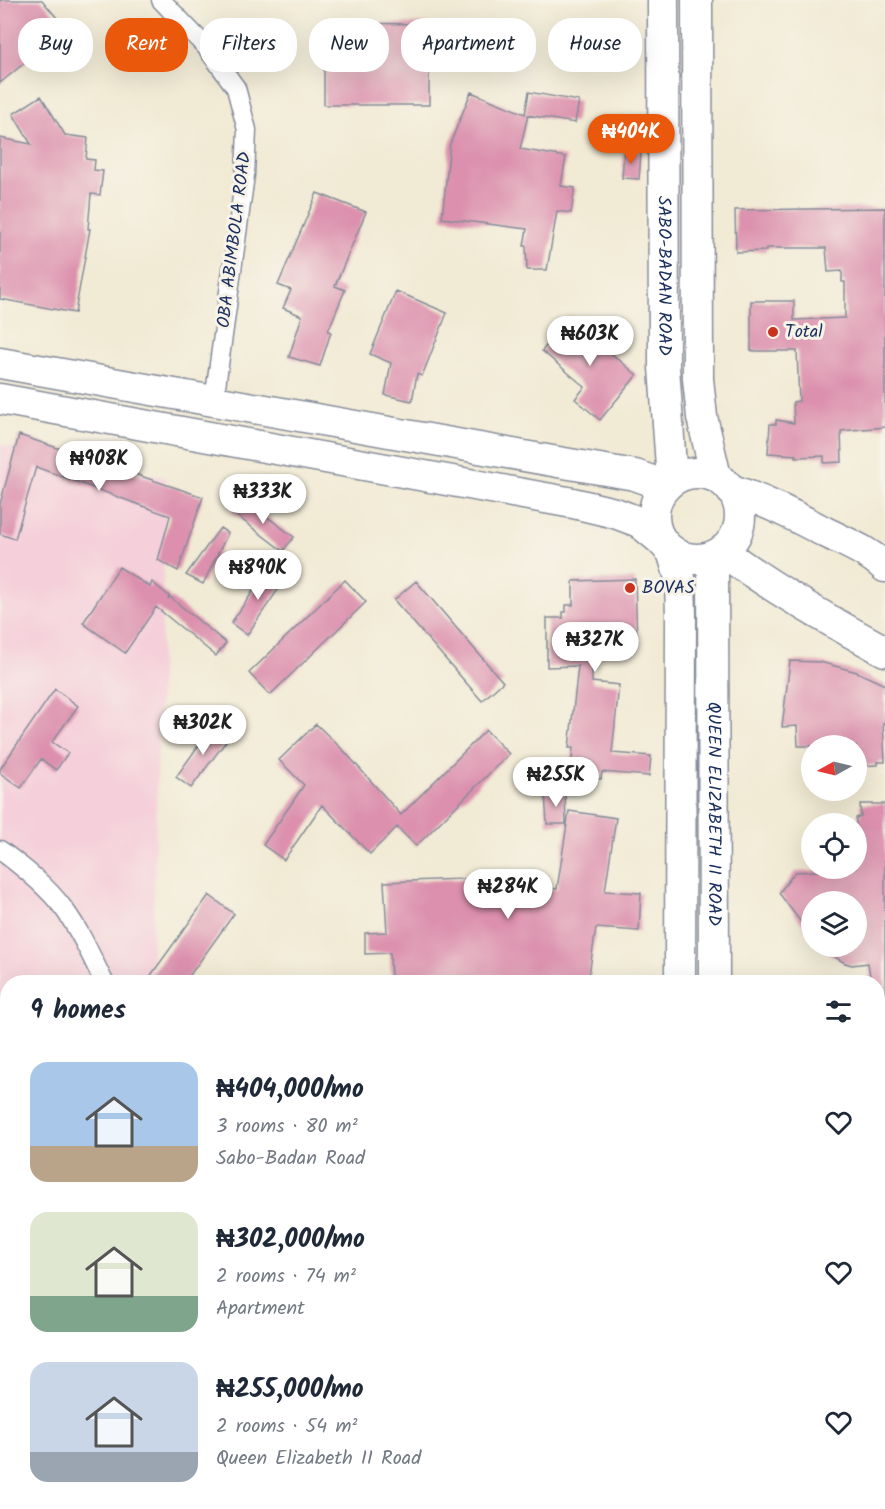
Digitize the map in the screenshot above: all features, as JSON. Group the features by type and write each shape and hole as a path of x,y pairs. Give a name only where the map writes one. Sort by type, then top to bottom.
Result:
{"highway":[{"name":"SABO-BADAN ROAD","path":"663,0 664,367 669,483"},
{"name":"SABO-BADAN ROAD","path":"697,0 698,379 702,417 724,484"},
{"path":"0,363 621,472 669,483"},
{"path":"0,399 573,503 615,513 639,522 667,546 692,559 703,559 718,554 735,536 740,518 736,499 724,484"},
{"path":"667,546 656,527 654,512 658,498 669,483 683,475 705,473 878,558"},
{"name":"QUEEN ELIZABETH II ROAD","path":"667,546 680,578 680,975"},
{"path":"718,554 833,623 885,651"},
{"name":"QUEEN ELIZABETH II ROAD","path":"714,975 713,645 718,554"}],"street":[{"name":"OBA ABIMBOLA ROAD","path":"161,0 207,48 236,88 247,130 245,175 214,401"},
{"path":"0,850 31,873 64,908 101,975"}],"shaded area":[{"path":"0,445 166,478 151,975 0,975"}],"building":[{"path":"0,0 42,0 57,18 18,18 18,68 0,83"},
{"path":"389,24 401,24 401,72 429,72 429,105 324,105 324,72 389,72"},
{"path":"471,92 525,114 529,92 579,101 575,123 528,115 520,149 566,157 561,186 575,188 571,213 557,211 547,270 527,270 526,246 524,246 527,229 442,218 450,144"},
{"path":"41,96 65,135 88,138 86,159 95,160 94,170 103,171 100,195 91,194 88,229 90,229 75,313 0,299 0,138 31,144 13,114"},
{"path":"624,151 641,152 639,179 622,178"},
{"path":"317,193 366,212 335,286 345,290 328,331 331,332 320,366 289,357 302,316 283,308 291,290 278,285"},
{"path":"885,208 885,427 841,431 842,462 824,463 824,456 796,457 796,455 768,453 770,424 776,424 776,420 794,423 793,402 799,401 797,351 751,351 751,301 794,301 794,320 845,318 845,282 842,282 842,271 828,272 826,248 766,248 766,251 736,252 735,210"},
{"path":"396,291 447,313 422,376 417,374 412,401 385,395 391,363 370,354"},
{"path":"571,316 637,375 600,420 575,399 585,387 542,351"},
{"path":"19,435 203,497 178,571 158,560 170,516 36,467 15,539 0,534 0,504"},
{"path":"242,498 294,537 283,551 232,512"},
{"path":"220,528 228,533 203,584 186,575"},
{"path":"119,567 150,587 152,582 169,596 168,599 170,597 226,643 216,656 156,607 125,653 83,623"},
{"path":"270,567 286,578 247,635 231,623"},
{"path":"635,579 637,641 592,642 592,682 619,685 612,753 651,756 649,776 602,772 601,779 570,777 573,748 569,748 578,666 547,667 547,618 563,618 566,605 573,605 573,581"},
{"path":"345,580 366,602 270,695 249,673"},
{"path":"416,581 503,682 482,701 394,600"},
{"path":"790,661 820,662 857,672 885,685 885,723 883,723 885,762 878,762 878,765 867,766 867,735 801,735 801,746 798,746 797,726 782,727"},
{"path":"55,689 78,706 52,742 68,753 56,770 41,759 21,788 0,773 0,769"},
{"path":"214,724 230,736 191,788 176,777"},
{"path":"316,724 345,752 401,815 486,730 509,754 416,846 397,827 370,854 322,805 284,860 263,845 304,785 279,760"},
{"path":"565,792 566,824 547,824 545,793"},
{"path":"860,804 885,804 885,975 870,975 868,963 852,965 835,957 867,957 867,891 801,891 801,922 779,893 795,872 801,872 801,879 867,879 867,813 861,813"},
{"path":"569,811 616,818 605,891 641,893 639,931 596,928 589,975 391,975 390,953 365,954 365,933 387,932 384,882 513,877 513,884 557,889"},
{"path":"209,895 234,914 190,975 151,975"}],"place":[{"name":"Total","path":"773,332"},
{"name":"BOVAS","path":"630,588"}]}
